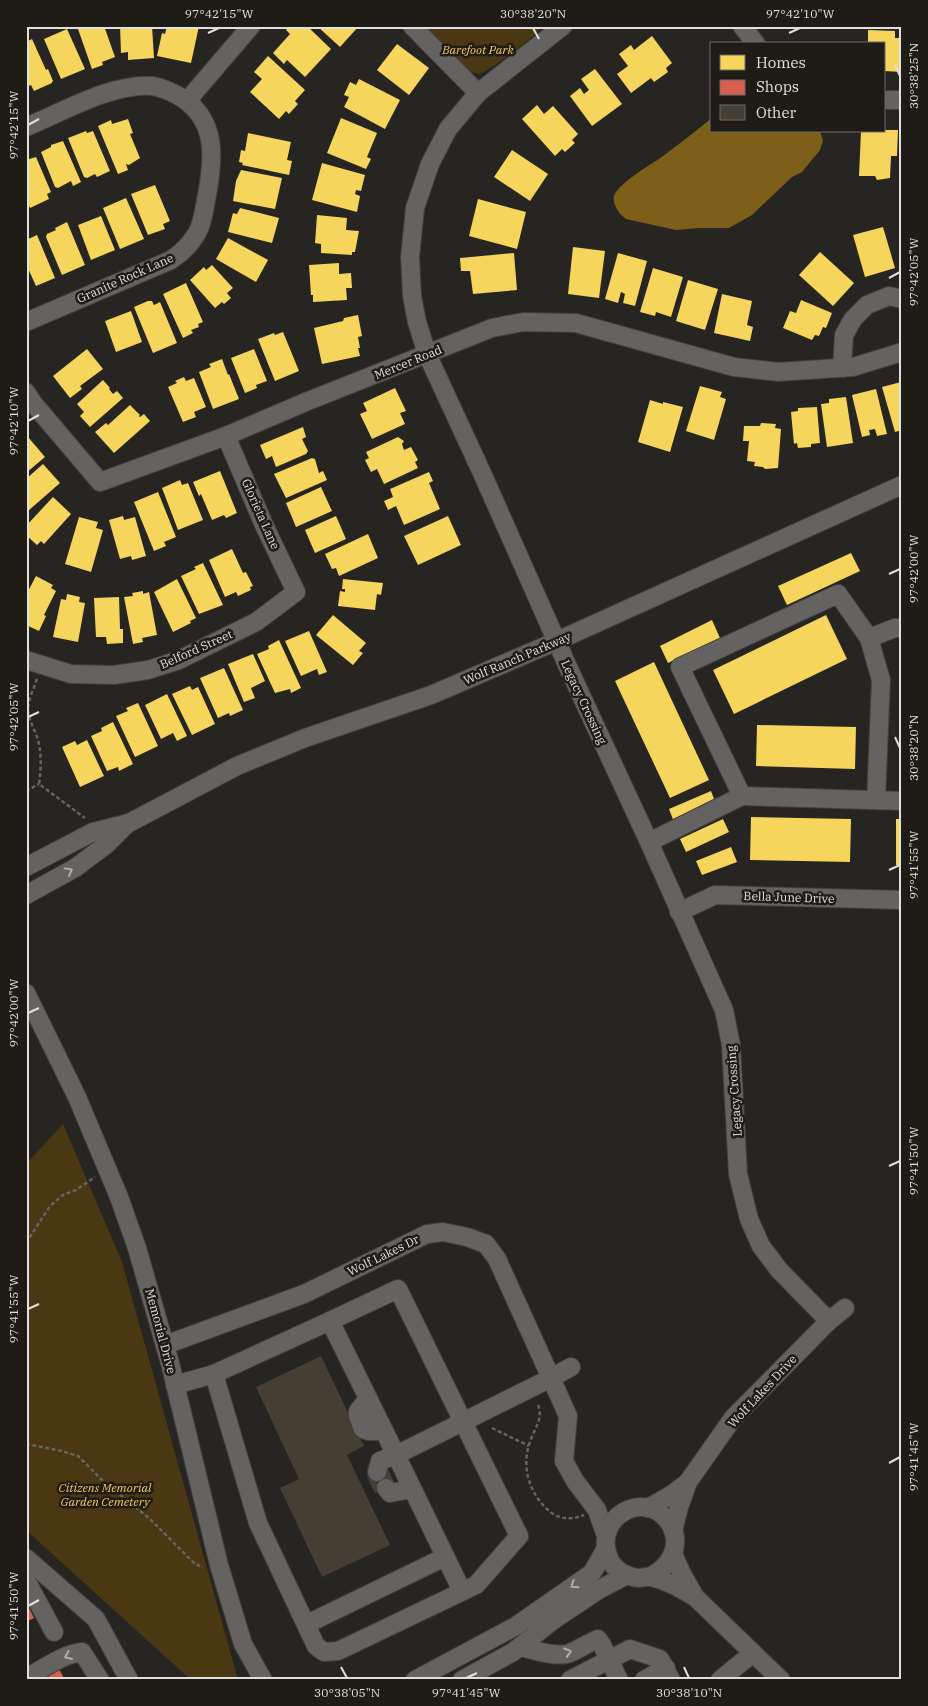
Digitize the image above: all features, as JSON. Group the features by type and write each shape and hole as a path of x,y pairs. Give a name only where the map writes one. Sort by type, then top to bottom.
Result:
{"street":[{"path":"26,127 122,87 154,86 167,90 187,101 251,26"},
{"path":"412,26 478,93"},
{"name":"Legacy Crossing","path":"562,26 478,93 448,129 430,164 415,208 410,257 412,296 417,322 427,354 650,842 679,912 724,1010 732,1045 738,1174 749,1219 761,1246 779,1270 829,1321"},
{"path":"742,26 754,42"},
{"path":"886,100 902,100"},
{"name":"Granite Rock Lane","path":"26,322 171,260 181,253 196,235 204,213 212,168 211,144 205,124 187,101"},
{"path":"842,368 844,336 853,318 867,305 889,296 902,299"},
{"name":"Mercer Road","path":"26,392 100,482 226,436 308,401 492,328 523,322 576,323 734,367 778,372 853,367 902,352"},
{"name":"Glorieta Lane","path":"226,436 264,525 296,592"},
{"name":"Wolf Ranch Parkway","path":"26,867 93,832 129,823 237,766 305,738 431,695 557,641 902,485"},
{"name":"Belford Street","path":"26,660 71,674 114,675 148,670 179,660 256,622 296,592"},
{"path":"742,796 680,667 838,594 869,638 881,680 876,800"},
{"path":"869,638 895,628 902,628"},
{"path":"650,842 742,796 902,801"},
{"name":"Wolf Ranch Parkway","path":"26,895 75,868 107,844 129,823"},
{"name":"Bella June Drive","path":"679,912 715,895 902,900"},
{"name":"Memorial Drive","path":"26,993 77,1097 138,1248 165,1344 220,1565 242,1644 263,1680"},
{"name":"Wolf Lakes Dr","path":"165,1344 304,1294 427,1234 443,1232 467,1237 486,1244 497,1259 568,1416 564,1461 575,1481 597,1510 606,1543"},
{"path":"175,1385 214,1374 398,1288 519,1536 476,1585 338,1651 324,1652 316,1646 258,1523 214,1374"},
{"name":"Wolf Lakes Drive","path":"673,1531 688,1482 733,1418 829,1321 845,1308"},
{"path":"330,1321 462,1592"},
{"path":"377,1472 380,1461 396,1455 571,1367"},
{"name":"Wolf Lakes Drive","path":"648,1508 671,1495 688,1482"},
{"path":"386,1488 390,1493 411,1489"},
{"path":"585,1492 625,1511"},
{"path":"415,1680 516,1626 592,1573 606,1543 608,1527 615,1517 625,1511 636,1508 648,1508 658,1513 667,1520 673,1531 675,1542 673,1554 668,1564 660,1572 649,1577 638,1578 627,1575 613,1565 606,1543"},
{"path":"673,1554 695,1596"},
{"path":"307,1624 445,1557"},
{"path":"26,1558 96,1618 129,1680"},
{"path":"462,1680 521,1647 554,1619 600,1589 627,1575"},
{"path":"649,1577 679,1587 695,1596 781,1680"},
{"path":"26,1580 54,1632"},
{"path":"521,1647 562,1655 572,1653 580,1646 598,1639 610,1659 619,1680"},
{"path":"570,1680 630,1649 660,1659 669,1674 644,1680"},
{"path":"26,1678 66,1657 82,1652 100,1680"},
{"path":"720,1680 753,1652"}],"path":[{"path":"38,678 28,708 40,749 42,764 39,784"},
{"path":"26,791 39,784"},
{"path":"39,784 85,818"},
{"path":"26,1243 50,1206 63,1195 76,1190 88,1180 108,1171"},
{"path":"538,1405 541,1411 540,1420 529,1446 526,1463 527,1474 537,1497 547,1509 562,1518 578,1518 589,1513"},
{"path":"492,1428 529,1446"},
{"path":"26,1444 78,1456 101,1479 150,1520 195,1564 206,1568 220,1565"}],"green space":[{"name":"Barefoot Park","path":"428,26 542,26 532,37 513,52 479,74 469,71 428,30"},
{"name":"Citizens Memorial Garden Cemetery","path":"63,1124 122,1262 238,1680 191,1680 26,1530 26,1164"}],"shaded area":[{"path":"710,120 710,132 820,132 823,141 820,150 802,172 792,177 752,215 729,228 676,230 626,219 619,212 614,203 614,196 621,186"}],"building: Homes":[{"path":"85,26 87,29 94,26 104,26 115,57 102,62 103,65 92,69 78,29"},
{"path":"120,26 152,26 154,58 128,60 128,52 121,53"},
{"path":"167,26 199,26 191,63 157,56 162,33 165,34"},
{"path":"290,26 307,26 331,49 305,77 287,60 284,64 273,53 290,34 286,30"},
{"path":"317,26 359,26 340,47"},
{"path":"67,29 85,69 61,79 44,39"},
{"path":"868,30 895,31 895,38 902,38 902,72 886,71 886,42 868,42"},
{"path":"652,36 672,63 666,68 668,72 654,82 651,78 631,93 617,74 628,66 619,54 631,45 634,50"},
{"path":"32,39 53,81 34,91 31,85 26,87 26,42"},
{"path":"397,44 429,68 409,95 377,70"},
{"path":"268,56 305,90 295,101 298,104 289,114 286,111 279,119 250,92 262,79 254,72"},
{"path":"595,69 622,104 592,126 570,96 580,88 584,94 589,90 581,79"},
{"path":"359,79 400,100 385,129 344,107 349,97 344,95 350,82 356,85"},
{"path":"537,105 544,114 553,106 578,134 572,140 575,143 565,152 562,149 555,156 522,119"},
{"path":"341,118 377,133 367,157 371,159 366,169 327,153"},
{"path":"128,119 133,133 130,134 140,158 129,165 126,164 128,170 118,174 98,126 111,120 112,124"},
{"path":"898,130 897,156 891,156 890,178 877,180 875,176 859,176 861,132"},
{"path":"86,131 87,133 93,131 110,171 97,177 95,174 87,178 84,177 68,138"},
{"path":"248,133 291,142 287,160 292,161 289,175 242,165 243,163 239,162 241,150 245,151"},
{"path":"63,141 81,182 73,186 71,181 58,188 55,187 41,152 51,147 51,145"},
{"path":"512,150 548,174 530,201 494,177"},
{"path":"36,157 51,192 47,194 49,199 30,208 26,199 26,160"},
{"path":"322,163 365,175 361,191 356,190 355,194 360,196 357,212 312,200"},
{"path":"241,170 282,178 275,209 233,201 236,181"},
{"path":"155,185 170,221 163,224 165,229 148,235 131,194"},
{"path":"126,198 144,239 120,249 103,208"},
{"path":"478,199 526,212 517,249 469,236"},
{"path":"240,208 279,218 272,243 228,232 233,213 237,214"},
{"path":"317,215 347,218 346,230 359,231 355,252 352,252 352,255 321,253 321,244 315,243"},
{"path":"101,216 115,250 91,260 78,225"},
{"path":"67,222 85,265 62,275 46,237 47,234 56,230 55,228"},
{"path":"883,227 895,268 865,277 853,235"},
{"path":"37,235 55,278 36,286 26,264 26,240"},
{"path":"228,238 268,260 256,282 216,259"},
{"path":"573,247 605,251 599,298 568,294"},
{"path":"820,252 854,283 833,306 799,275"},
{"path":"514,253 517,290 473,294 470,271 461,271 460,258"},
{"path":"618,253 647,261 635,306 623,303 625,294 621,292 618,303 605,299"},
{"path":"339,263 339,274 351,273 352,288 346,288 347,300 313,302 309,265"},
{"path":"212,265 233,288 227,293 231,298 215,308 190,280 204,267 206,270"},
{"path":"653,268 683,277 671,317 656,312 655,316 640,312"},
{"path":"688,280 718,289 705,330 676,321"},
{"path":"186,283 203,322 198,324 199,327 191,330 193,333 183,338 163,294"},
{"path":"722,294 752,301 747,325 753,327 750,341 714,333"},
{"path":"801,300 832,313 826,328 823,327 819,336 815,335 812,340 783,328 790,311 796,313"},
{"path":"152,301 154,305 160,302 177,343 153,353 134,307"},
{"path":"131,311 142,342 116,352 105,321"},
{"path":"358,315 362,336 358,337 360,356 322,364 314,328 343,321 344,318"},
{"path":"283,332 299,371 275,381 258,339"},
{"path":"87,349 103,369 80,386 82,389 70,398 53,376"},
{"path":"254,349 267,381 256,385 257,388 245,393 231,358"},
{"path":"222,359 239,399 213,409 199,372 211,367 209,364"},
{"path":"184,377 186,381 194,378 206,407 194,412 196,417 183,422 168,387"},
{"path":"103,380 113,394 117,391 123,398 90,427 80,416 84,412 77,404"},
{"path":"901,382 902,430 895,432 882,387"},
{"path":"700,386 722,392 720,397 726,399 714,440 686,431"},
{"path":"395,388 406,411 400,413 405,424 372,439 360,414 367,411 363,403"},
{"path":"876,389 887,434 877,436 875,429 869,430 870,435 862,437 852,395"},
{"path":"846,397 853,443 827,447 821,404 829,403 829,399"},
{"path":"650,400 683,407 670,452 638,442"},
{"path":"130,405 140,417 144,414 150,421 114,453 95,432 106,423 108,425"},
{"path":"817,407 820,443 811,444 811,447 798,448 797,443 794,444 791,412 798,411 798,408"},
{"path":"761,423 776,424 775,428 781,429 778,468 765,469 754,466 755,462 747,461 749,441 743,441 744,426 760,426"},
{"path":"303,427 306,437 302,439 308,451 306,454 276,467 272,456 266,459 260,445"},
{"path":"28,437 45,457 26,473 26,439"},
{"path":"398,437 404,441 402,444 404,450 411,447 418,460 415,462 418,468 384,484 377,469 371,472 365,460 369,458 366,452"},
{"path":"312,458 315,459 319,473 323,471 327,480 286,498 274,474"},
{"path":"43,464 60,483 28,511 26,509 26,479"},
{"path":"220,471 237,513 226,518 224,515 212,520 201,494 199,496 193,482"},
{"path":"429,472 433,481 429,483 440,509 404,525 396,506 388,510 384,501 393,497 390,489"},
{"path":"180,480 182,485 188,483 203,520 178,530 162,488"},
{"path":"321,487 332,511 296,527 286,503"},
{"path":"158,492 176,537 164,542 166,546 154,551 134,502"},
{"path":"53,497 71,514 44,544 41,541 37,545 26,535 26,526"},
{"path":"123,516 124,520 135,517 146,556 132,560 131,556 120,559 109,520"},
{"path":"336,516 346,539 315,553 305,530"},
{"path":"448,516 461,545 418,565 404,536"},
{"path":"79,517 98,522 96,528 103,530 91,572 65,564"},
{"path":"368,534 378,558 339,576 336,568 332,569 325,554"},
{"path":"232,549 243,573 246,572 253,586 250,587 251,590 238,596 236,592 225,597 209,560"},
{"path":"851,553 860,571 787,605 778,586"},
{"path":"203,563 223,605 199,614 181,576 196,569 194,567"},
{"path":"36,576 53,585 51,588 56,591 44,615 46,616 39,631 26,625 26,595"},
{"path":"177,579 196,618 190,621 191,623 173,632 154,592"},
{"path":"343,579 383,583 381,595 377,594 375,610 338,606 340,591 345,592 345,589 342,589"},
{"path":"143,591 143,594 149,592 157,635 142,638 143,642 133,644 124,597 133,596 132,593"},
{"path":"67,594 80,597 79,602 85,603 78,642 53,637 61,599 66,600"},
{"path":"119,597 120,629 123,629 123,643 107,644 106,637 96,637 94,598"},
{"path":"333,615 366,643 359,651 363,653 353,665 316,635"},
{"path":"826,615 847,659 734,714 713,670"},
{"path":"712,620 720,638 668,663 660,646"},
{"path":"309,631 327,672 319,675 317,669 301,676 285,641"},
{"path":"279,640 301,688 291,693 290,689 275,693 257,654 269,649 268,646"},
{"path":"253,654 265,681 251,688 255,698 244,702 228,664"},
{"path":"654,662 709,780 670,798 615,681"},
{"path":"224,668 243,710 230,716 229,713 218,718 200,678"},
{"path":"190,686 192,690 198,687 215,724 192,735 172,694"},
{"path":"167,694 187,736 177,741 173,733 161,739 145,705"},
{"path":"138,703 158,746 135,757 116,716 128,711 126,708"},
{"path":"113,722 133,764 119,771 118,767 107,771 91,736 102,731 101,728"},
{"path":"757,725 856,727 855,769 756,766"},
{"path":"87,740 104,776 80,787 62,747 75,741 77,745"},
{"path":"711,791 716,804 674,822 669,809"},
{"path":"751,817 851,819 850,862 750,860"},
{"path":"723,819 729,832 686,852 680,839"},
{"path":"896,819 902,819 902,865 896,865"},
{"path":"731,847 737,862 702,875 696,861"}],"building: Shops":[{"path":"26,1602 34,1618 26,1622"},
{"path":"59,1669 65,1680 37,1680"}],"building: Other":[{"path":"321,1356 364,1446 347,1455 390,1545 322,1577 280,1488 299,1479 256,1387"},
{"path":"387,1467 395,1484 375,1493 367,1477"}]}
